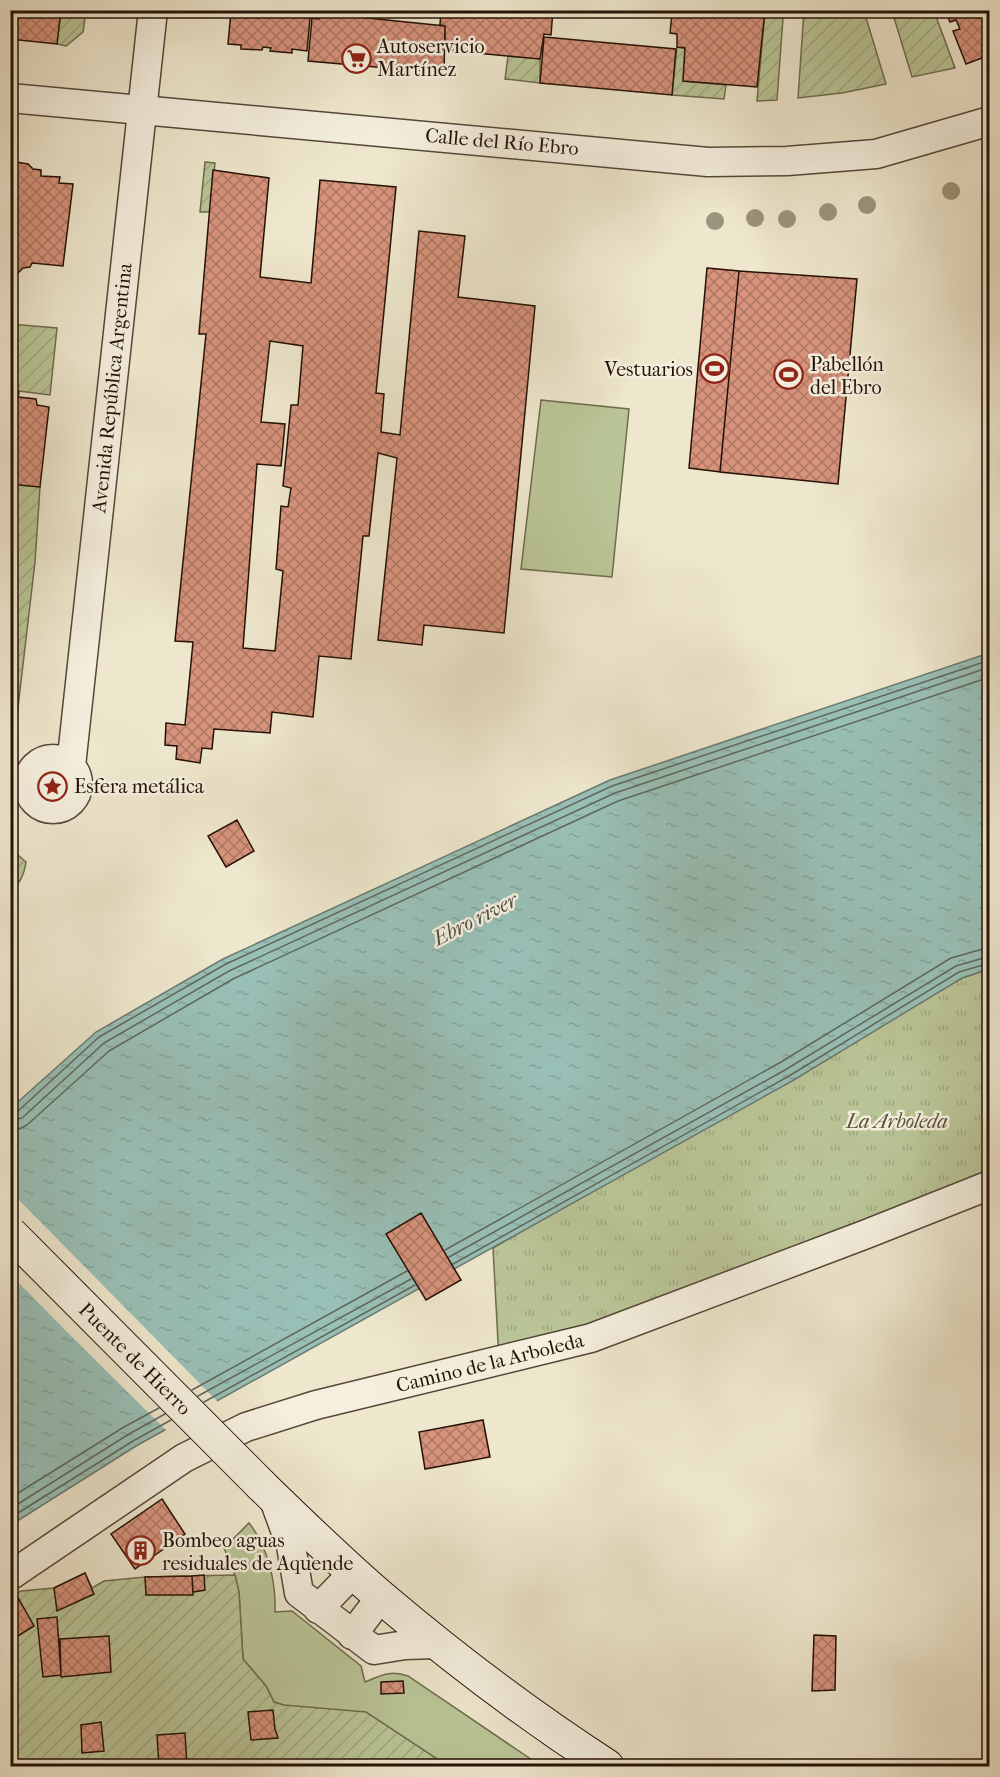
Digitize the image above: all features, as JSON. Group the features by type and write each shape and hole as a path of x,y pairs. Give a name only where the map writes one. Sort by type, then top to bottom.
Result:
{"main road":[{"name":"Puente de Hierro","path":"10,1233 267,1491 353,1573 437,1644 607,1767"}],"street":[{"name":"Avenida República Argentina","path":"71,766 153,10"},
{"name":"Calle del Río Ebro","path":"10,98 708,162 787,161 876,154 990,121"},
{"path":"10,802 60,808 72,800 78,786 71,766 63,761 47,759 33,768 29,776 30,792 40,805"},
{"name":"Camino de la Arboleda","path":"10,1576 184,1458 246,1427 316,1405 591,1338 990,1185"},
{"path":"267,1491 291,1546 299,1593 374,1650 391,1646 437,1644"},
{"path":"318,1609 353,1573"},
{"path":"352,1635 381,1597"}],"green space":[{"path":"61,11 86,11 83,32 66,46 57,44"},
{"path":"765,11 777,11 783,18 777,100 757,101"},
{"path":"804,11 864,11 886,84 842,93 798,98"},
{"path":"892,11 934,11 955,68 912,77"},
{"path":"677,47 685,48 683,81 726,85 724,99 672,95"},
{"path":"508,56 540,59 540,83 505,79"},
{"path":"205,162 215,163 210,212 200,212"},
{"path":"10,324 57,328 50,395 11,390"},
{"path":"541,400 629,409 612,577 521,569"},
{"path":"11,484 40,487 35,562 17,716 14,738 11,742 11,677 15,664 12,663 13,649 10,648"},
{"path":"11,849 26,862 21,878 11,892"},
{"name":"La Arboleda","path":"989,969 989,1185 499,1361 493,1248 962,978"},
{"path":"249,1523 256,1532 270,1565 275,1612 292,1611 361,1666 365,1682 391,1673 408,1676 541,1766 447,1766 274,1702 266,1686 243,1659 239,1592 224,1548"},
{"path":"85,1573 92,1588 104,1581 145,1577 235,1575 239,1592 243,1659 266,1686 274,1702 284,1705 366,1712 448,1766 11,1766 11,1598 21,1591 54,1588"}],"water":[{"name":"Ebro river","path":"989,653 989,969 962,978 792,1081 136,1446 11,1525 10,1109 96,1032 223,959 610,780"}],"pier":[{"path":"11,1192 219,1403 168,1432 66,1331 10,1274"}],"building":[{"path":"10,10 61,10 57,44 10,39"},
{"path":"227,10 319,10 319,19 310,18 307,51 292,49 292,53 270,51 271,48 263,47 262,50 241,49 241,45 228,44 231,11"},
{"path":"441,10 553,10 551,35 544,34 540,59 445,50 445,26 440,25"},
{"path":"680,10 765,10 757,87 683,81 685,48 677,47 677,34 670,33 672,13 679,13"},
{"path":"945,10 990,10 990,55 966,64 953,31 960,29 956,20 950,22"},
{"path":"319,13 445,26 444,73 308,61 312,18 319,19"},
{"path":"544,37 676,49 672,95 540,83"},
{"path":"10,161 28,164 33,169 41,170 41,176 60,177 59,183 73,184 63,266 32,263 30,267 23,268 18,273 10,272"},
{"path":"213,170 269,178 260,277 311,283 320,180 396,187 376,393 384,394 381,432 400,435 419,231 465,236 458,297 535,306 504,633 424,625 422,645 378,640 397,458 378,453 369,536 363,536 351,659 319,656 313,717 272,712 270,733 214,729 212,749 202,748 200,763 176,759 177,746 165,745 166,723 185,725 193,642 175,641 206,334 199,334","holes":["270,341 303,346 298,405 291,405 283,486 291,488 288,507 281,506 276,569 283,571 275,651 243,648 257,464 281,466 285,424 261,422"]},
{"name":"Vestuarios","path":"707,268 739,271 720,472 689,468"},
{"name":"Pabellón del Ebro","path":"739,271 857,279 838,484 720,472"},
{"path":"10,390 19,392 18,397 36,399 37,405 49,407 40,487 10,484"},
{"path":"10,648 13,649 12,663 15,664 13,677 10,677"},
{"path":"237,820 254,851 226,867 208,836"},
{"path":"421,1213 461,1280 426,1300 386,1234"},
{"path":"483,1420 490,1457 425,1469 419,1432"},
{"name":"Bombeo aguas residuales de Aquende","path":"162,1499 185,1534 135,1569 111,1534"},
{"path":"85,1573 94,1594 57,1611 54,1588"},
{"path":"204,1575 205,1590 193,1592 192,1576"},
{"path":"192,1576 193,1595 146,1595 145,1577"},
{"path":"16,1594 34,1626 10,1641 10,1598"},
{"path":"57,1617 61,1675 43,1677 37,1619"},
{"path":"814,1635 836,1636 835,1690 812,1691"},
{"path":"109,1636 111,1672 61,1677 60,1639"},
{"path":"403,1681 404,1693 381,1694 381,1682"},
{"path":"273,1710 278,1738 251,1740 248,1712"},
{"path":"101,1722 104,1751 82,1753 81,1725"},
{"path":"185,1733 187,1766 159,1766 157,1735"}],"place":[{"name":"Autoservicio Martínez","path":"356,58"},
{"name":"Vestuarios","path":"714,369"},
{"name":"Pabellón del Ebro","path":"789,375"},
{"name":"Esfera metálica","path":"53,786"},
{"name":"Bombeo aguas residuales de Aquende","path":"141,1551"}]}
